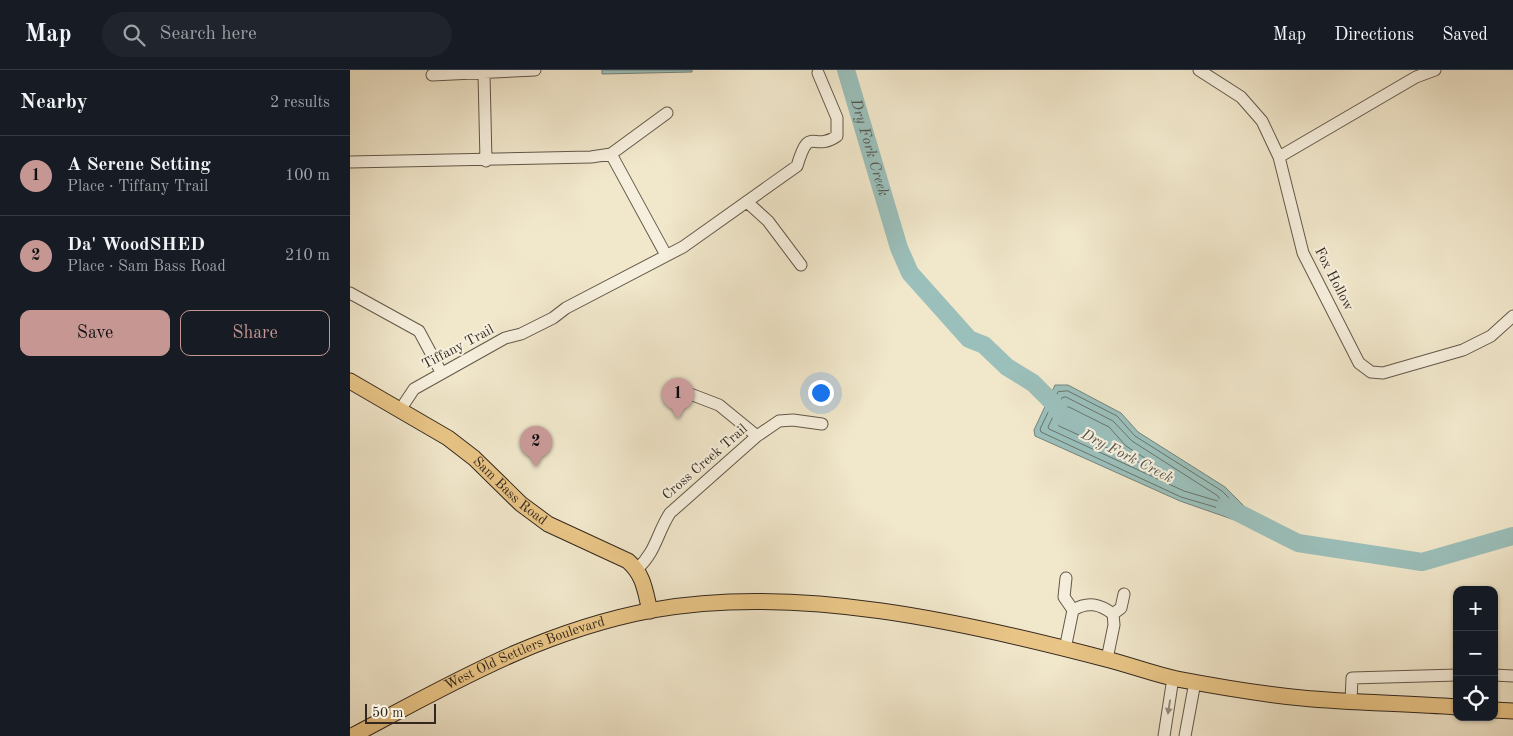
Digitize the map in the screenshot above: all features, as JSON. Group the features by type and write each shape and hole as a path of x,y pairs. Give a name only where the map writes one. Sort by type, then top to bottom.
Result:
{"main road":[{"name":"Sam Bass Road","path":"350,381 455,443 474,458 521,504 548,524 618,556 637,569"},
{"path":"637,569 643,580 650,611"},
{"name":"West Old Settlers Boulevard","path":"352,736 472,672 533,644 572,630 650,611 724,603 812,604 932,620 1107,659 1173,678 1274,695 1453,707"},
{"path":"1498,710 1513,711"}],"street":[{"path":"432,75 484,74 535,70"},
{"name":"Fox Hollow","path":"1199,70 1241,96 1262,121 1279,157 1304,253 1359,363 1364,368 1383,373 1463,350 1491,336 1513,316"},
{"path":"1279,157 1430,71"},
{"name":"Tiffany Trail","path":"400,410 414,389 441,372 505,338 521,334 554,318 566,308 683,247 797,166 804,145 808,142 830,141 837,136 837,118 818,73"},
{"path":"484,74 486,161"},
{"path":"350,162 486,161 591,157 611,154 667,114"},
{"path":"611,154 666,255"},
{"path":"747,202 768,221 801,265"},
{"path":"350,293 419,331 441,372"},
{"path":"685,392 719,405 757,436"},
{"name":"Cross Creek Trail","path":"637,569 651,555 662,525 670,513 757,436 784,420 822,424"},
{"path":"1066,578 1064,597 1073,610"},
{"path":"1113,614 1121,608 1124,594"},
{"path":"1065,649 1073,610 1080,605 1093,604 1105,608 1113,614 1114,625 1107,659"},
{"path":"1351,701 1352,678 1453,675"},
{"path":"1498,675 1513,676"},
{"path":"1164,736 1173,678"},
{"path":"1185,736 1195,682"}],"water":[{"path":"602,70 692,70 692,72 602,74"},
{"path":"1055,385 1068,385 1121,413 1138,432 1225,487 1244,506 1246,524 1180,501 1035,436 1034,430"}],"waterway":[{"name":"Dry Fork Creek","path":"846,70 899,248 910,273 969,339 984,345 1007,367 1033,383 1053,403 1063,417"},
{"name":"Dry Fork Creek","path":"1225,506 1298,543 1422,562 1513,536"}],"place":[{"name":"A Serene Setting","path":"678,419"},
{"name":"Da' WoodSHED","path":"536,467"}]}
